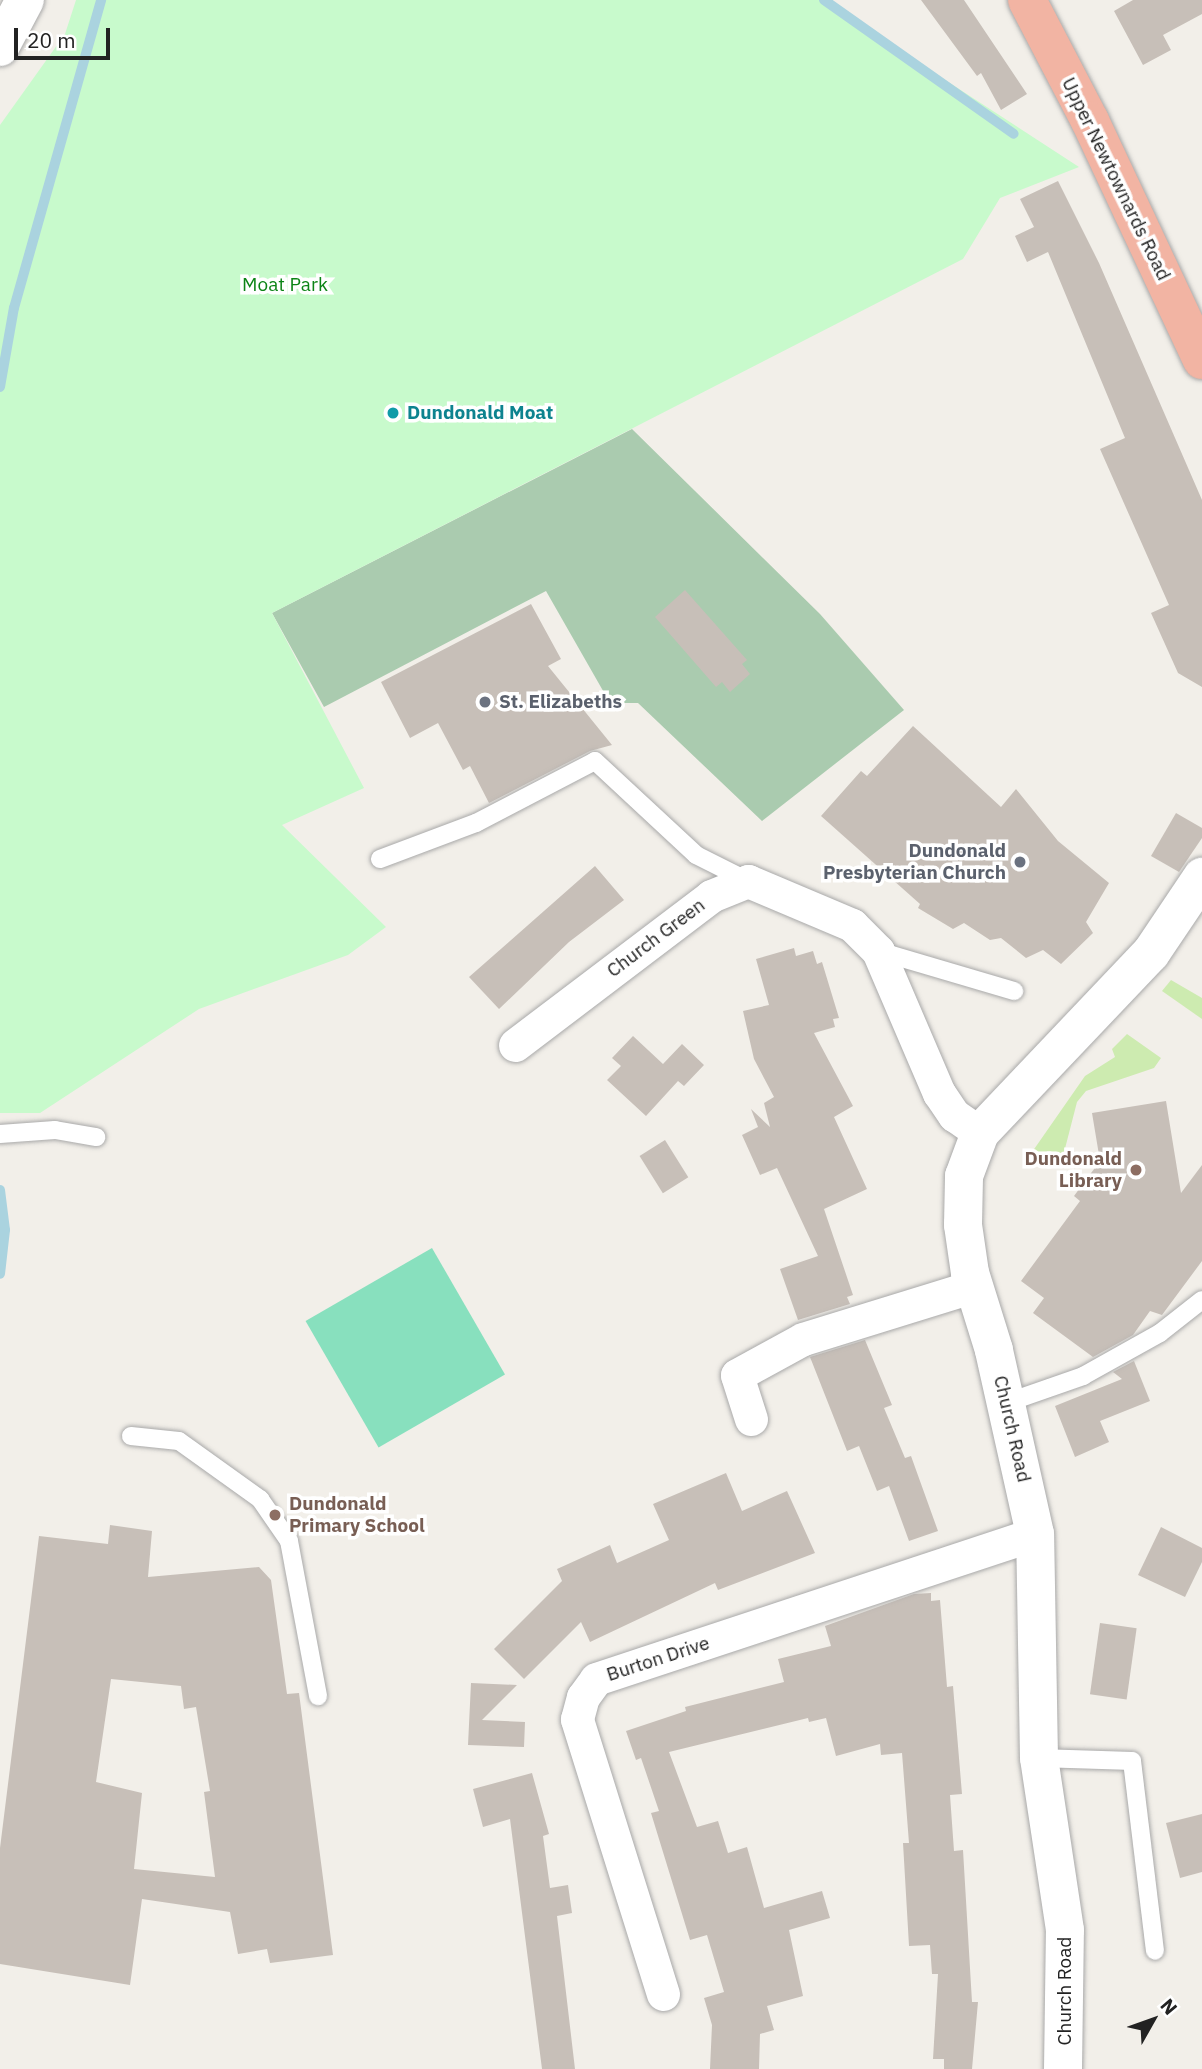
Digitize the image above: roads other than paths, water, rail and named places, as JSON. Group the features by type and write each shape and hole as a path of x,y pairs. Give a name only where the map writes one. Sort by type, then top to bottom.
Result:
{"highway":[{"name":"Upper Newtownards Road","path":"1027,0 1191,305 1202,360"}],"street":[{"path":"0,47 24,0"},
{"name":"Church Road","path":"1063,2069 1065,1930 1040,1758 1035,1534 1006,1403 974,1286 964,1225 964,1176 980,1133 1142,963 1202,877"},
{"path":"748,881 852,925 878,951 939,1093 954,1115 980,1133"},
{"name":"Church Green","path":"515,1045 711,895 748,881"},
{"path":"751,1419 737,1376 803,1339 974,1286"},
{"name":"Burton Drive","path":"663,1994 578,1719 583,1697 596,1679 1035,1534"}],"lane":[{"path":"380,859 476,823 595,761 696,855 748,881"},
{"path":"878,951 1014,991"},
{"path":"8,1133 55,1130 96,1136"},
{"path":"1006,1403 1083,1376 1160,1333 1202,1300"},
{"path":"131,1436 179,1441 260,1499 289,1541 318,1696"},
{"path":"1040,1758 1132,1760 1155,1951"}],"waterway":[{"path":"0,387 14,308 101,0"},
{"path":"824,0 1014,134"},
{"path":"0,1190 5,1230 0,1274"}],"place":[{"name":"Dundonald Moat","path":"393,413"},
{"name":"St. Elizabeths","path":"485,702"},
{"name":"Dundonald Presbyterian Church","path":"1020,862"},
{"name":"Dundonald Library","path":"1136,1170"},
{"name":"Dundonald Primary School","path":"275,1515"}],"park label":[{"name":"Moat Park","path":"285,285"}]}
